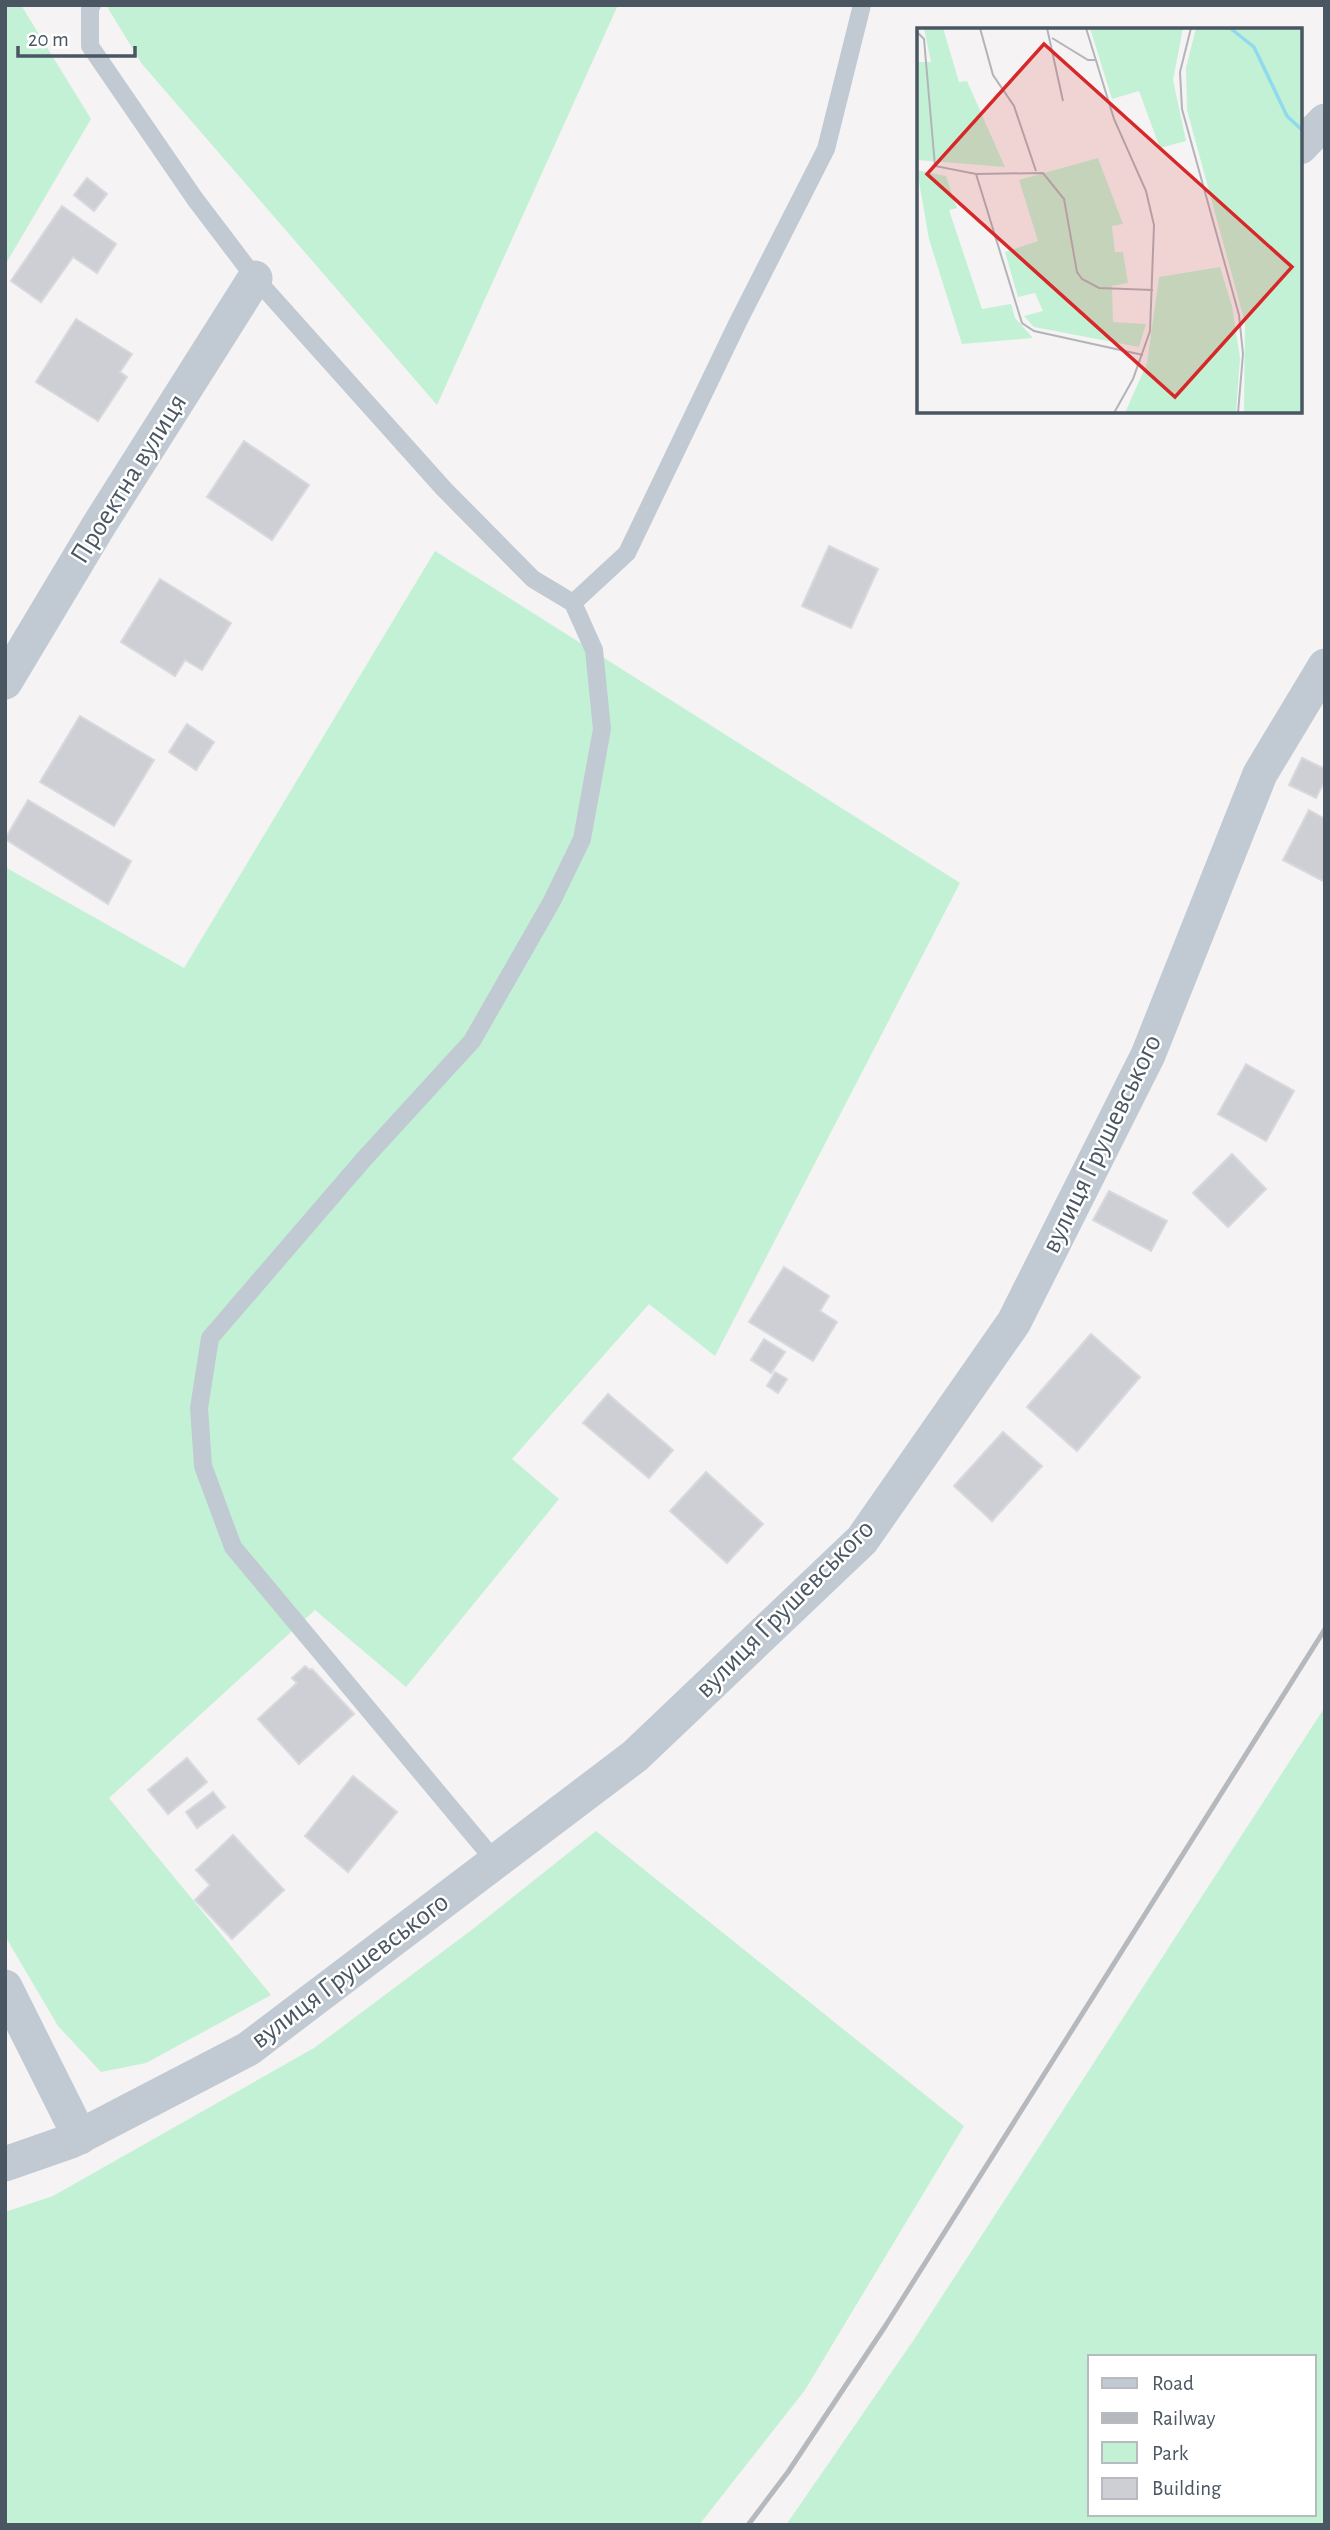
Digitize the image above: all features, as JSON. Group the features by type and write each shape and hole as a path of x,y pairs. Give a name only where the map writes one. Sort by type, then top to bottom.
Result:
{"street":[{"path":"1302,146 1325,121"},
{"name":"Проектна вулиця","path":"5,682 92,537 255,278"},
{"name":"вулиця Грушевського","path":"5,2164 80,2137 248,2049 635,1755 862,1539 1014,1322 1148,1055 1260,774 1325,666"},
{"path":"5,1987 80,2137"}],"lane":[{"path":"92,5 90,46 195,199 255,278 444,489 533,579 573,603 594,650 602,729 582,839 552,901 472,1041 364,1159 210,1338 199,1408 202,1466 233,1547 495,1861"},
{"path":"573,603 627,553 738,322 826,149 862,5"}],"green space":[{"path":"5,5 21,5 91,119 5,265"},
{"path":"106,5 618,5 437,405 142,64"},
{"path":"435,551 960,883 715,1356 649,1304 512,1459 559,1499 406,1687 315,1610 109,1798 271,1995 146,2063 101,2072 58,2026 5,1936 5,867 184,968"},
{"path":"1325,1707 1325,2525 786,2525 913,2341"},
{"path":"596,1831 964,2126 805,2390 699,2525 5,2525 5,2212 53,2196 314,2048 469,1932"}],"building":[{"path":"87,178 107,194 94,211 74,195"},
{"path":"62,206 116,244 97,273 73,257 41,302 11,281"},
{"path":"76,319 132,354 120,372 127,377 98,421 36,382"},
{"path":"244,441 309,485 272,540 207,497"},
{"path":"829,546 878,569 851,628 802,606"},
{"path":"160,579 231,623 202,670 185,660 175,676 121,642"},
{"path":"80,716 154,760 114,826 40,782"},
{"path":"187,724 214,742 196,770 169,752"},
{"path":"1302,758 1325,769 1325,780 1316,798 1289,785"},
{"path":"28,800 131,861 108,904 5,839"},
{"path":"1309,810 1325,819 1325,882 1283,860"},
{"path":"1246,1064 1294,1091 1266,1141 1218,1114"},
{"path":"1232,1154 1266,1189 1228,1227 1193,1193"},
{"path":"1109,1191 1167,1221 1151,1251 1093,1220"},
{"path":"784,1267 829,1296 820,1311 837,1322 813,1361 749,1322"},
{"path":"1091,1334 1140,1377 1077,1451 1027,1407"},
{"path":"764,1339 785,1352 771,1373 751,1360"},
{"path":"775,1372 787,1379 778,1393 767,1386"},
{"path":"608,1394 673,1450 649,1478 583,1423"},
{"path":"1003,1432 1042,1466 992,1521 954,1486"},
{"path":"706,1472 763,1524 727,1563 670,1511"},
{"path":"305,1666 312,1669 354,1714 299,1764 258,1719 297,1683 292,1678"},
{"path":"187,1758 207,1782 168,1814 148,1790"},
{"path":"353,1776 397,1812 348,1872 305,1836"},
{"path":"213,1792 225,1807 197,1828 186,1812"},
{"path":"233,1835 284,1890 232,1939 195,1900 210,1885 196,1870"}],"railway":[{"path":"748,2525 788,2472 886,2325 1325,1629"}]}
